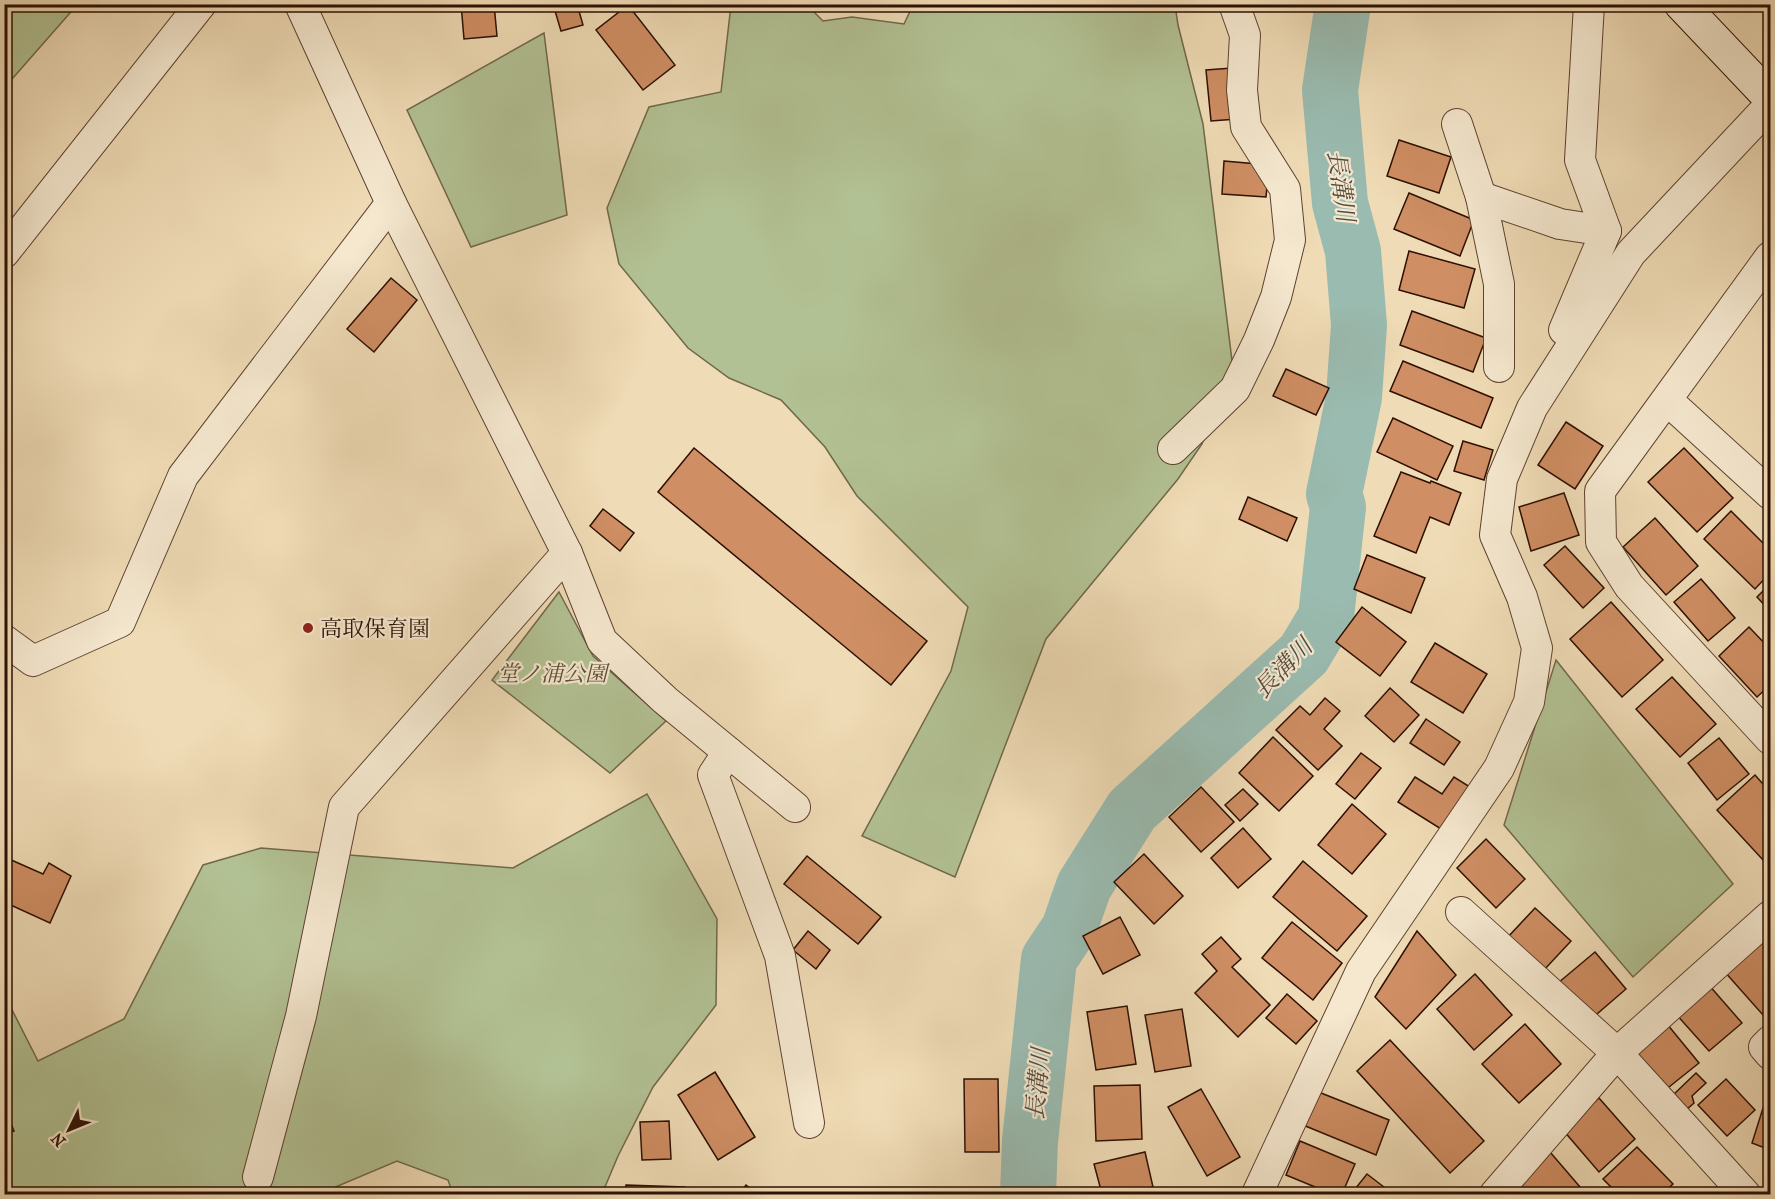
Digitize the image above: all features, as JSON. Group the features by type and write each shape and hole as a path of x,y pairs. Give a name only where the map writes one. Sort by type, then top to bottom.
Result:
{"street":[{"path":"4,254 201,4"},
{"path":"300,4 391,203 567,553 602,641 665,700 795,807"},
{"path":"1173,449 1235,389 1259,340 1276,297 1290,240 1285,189 1246,127 1242,90 1245,35 1234,4"},
{"path":"1257,1194 1361,971 1499,768 1529,702 1537,648 1522,597 1495,535 1502,479 1606,231 1580,160 1589,4"},
{"path":"1681,4 1770,98"},
{"path":"1532,408 1630,253 1770,105"},
{"path":"1457,124 1481,196 1500,284 1499,367"},
{"path":"1481,196 1560,224 1606,231"},
{"path":"4,640 33,661 120,622 183,476 391,203"},
{"path":"1768,265 1600,491 1601,542 1629,586 1770,739"},
{"path":"1666,400 1770,494"},
{"path":"258,1177 302,1016 344,807 567,553"},
{"path":"728,752 713,775 780,956 809,1123"},
{"path":"1461,912 1617,1053 1745,1194"},
{"path":"1502,1192 1617,1053 1770,916"},
{"path":"1770,1041 1764,1047 1770,1054"}],"green space":[{"path":"4,5 77,5 5,87"},
{"path":"731,5 807,5 823,21 852,17 904,24 913,5 1175,5 1203,124 1233,369 1202,444 1178,479 1046,639 955,877 862,836 951,671 968,607 857,496 825,447 781,400 729,378 688,348 619,264 607,208 649,107 721,92"},
{"path":"544,33 567,215 471,247 407,110"},
{"name":"堂ノ浦公園","path":"559,592 593,656 666,721 610,773 492,680"},
{"path":"1556,660 1733,884 1633,977 1504,825"},
{"path":"647,794 717,919 716,1005 653,1087 618,1156 602,1194 453,1194 448,1180 397,1161 319,1194 5,1194 4,994 38,1061 124,1019 203,865 261,848 513,868"}],"building":[{"path":"461,4 494,4 497,36 464,39"},
{"path":"553,4 577,4 583,25 561,31"},
{"path":"628,5 675,65 643,90 596,30"},
{"path":"1232,68 1237,119 1211,121 1206,70"},
{"path":"1399,140 1451,157 1439,193 1387,176"},
{"path":"1224,161 1269,165 1266,197 1222,194"},
{"path":"1409,193 1474,220 1460,256 1394,229"},
{"path":"1409,251 1475,269 1464,308 1399,290"},
{"path":"391,278 417,300 374,352 347,329"},
{"path":"1412,311 1486,338 1473,372 1400,345"},
{"path":"1403,361 1493,398 1481,428 1390,391"},
{"path":"1286,369 1329,388 1316,415 1273,396"},
{"path":"1393,418 1453,446 1437,480 1377,452"},
{"path":"1566,422 1603,446 1575,489 1538,465"},
{"path":"1463,441 1493,450 1484,480 1454,471"},
{"path":"694,448 927,641 891,685 658,492"},
{"path":"1684,448 1733,498 1697,532 1648,482"},
{"path":"1401,472 1461,493 1449,525 1430,517 1416,553 1374,536"},
{"path":"1564,493 1579,535 1531,551 1519,507"},
{"path":"1248,497 1297,518 1287,541 1239,519"},
{"path":"603,509 634,533 620,551 590,526"},
{"path":"1731,511 1770,550 1770,573 1755,589 1704,539"},
{"path":"1655,518 1698,566 1666,595 1623,547"},
{"path":"1565,546 1604,588 1583,608 1544,565"},
{"path":"1367,555 1425,578 1411,613 1354,589"},
{"path":"1701,579 1735,618 1708,641 1674,602"},
{"path":"1770,584 1770,611 1757,597"},
{"path":"1611,602 1663,660 1622,697 1570,639"},
{"path":"1362,607 1406,642 1380,676 1336,642"},
{"path":"1749,627 1770,649 1770,685 1757,697 1719,656"},
{"path":"1435,643 1487,674 1463,713 1411,682"},
{"path":"1672,677 1716,724 1680,757 1636,709"},
{"path":"1390,688 1419,715 1394,742 1365,716"},
{"path":"1325,698 1340,711 1324,729 1342,746 1318,770 1276,730 1300,706 1310,715"},
{"path":"1426,719 1460,742 1444,765 1410,743"},
{"path":"1273,737 1313,776 1279,811 1239,773"},
{"path":"1719,738 1749,774 1717,800 1688,763"},
{"path":"1361,753 1381,768 1355,799 1336,784"},
{"path":"1755,775 1770,792 1770,853 1763,860 1717,810"},
{"path":"1415,777 1442,794 1454,777 1470,787 1441,829 1398,802"},
{"path":"1201,787 1234,822 1201,852 1169,817"},
{"path":"1243,789 1258,804 1240,821 1225,805"},
{"path":"1352,804 1386,834 1352,874 1318,845"},
{"path":"1243,828 1271,859 1238,888 1211,858"},
{"path":"1486,839 1525,879 1496,908 1457,868"},
{"path":"1144,854 1183,896 1154,924 1114,882"},
{"path":"807,856 881,917 858,944 784,884"},
{"path":"9,859 43,874 49,863 71,876 50,923 4,902 4,868"},
{"path":"1303,861 1367,916 1337,951 1273,897"},
{"path":"1535,908 1571,941 1544,970 1508,937"},
{"path":"1120,917 1140,955 1103,974 1083,936"},
{"path":"1292,922 1342,963 1313,1000 1262,958"},
{"path":"1770,930 1770,1009 1763,1015 1724,971"},
{"path":"808,931 830,950 816,969 793,950"},
{"path":"1417,931 1456,975 1406,1029 1375,997"},
{"path":"1221,937 1241,959 1232,967 1270,1005 1238,1037 1195,993 1217,971 1202,954"},
{"path":"1595,952 1626,989 1590,1020 1558,983"},
{"path":"1475,974 1512,1015 1474,1050 1437,1009"},
{"path":"1708,984 1742,1023 1709,1051 1675,1013"},
{"path":"1287,994 1317,1021 1296,1044 1266,1018"},
{"path":"1127,1006 1136,1064 1096,1070 1087,1012"},
{"path":"1182,1009 1191,1066 1155,1072 1145,1015"},
{"path":"1525,1024 1561,1064 1519,1103 1482,1064"},
{"path":"1667,1024 1699,1063 1664,1091 1632,1053"},
{"path":"1390,1040 1484,1141 1450,1173 1357,1071"},
{"path":"715,1072 755,1137 718,1160 678,1095"},
{"path":"1696,1073 1706,1083 1692,1096 1694,1103 1685,1111 1672,1096"},
{"path":"964,1079 998,1079 999,1152 965,1152"},
{"path":"1726,1079 1755,1110 1727,1136 1698,1105"},
{"path":"1140,1085 1142,1139 1096,1141 1094,1086"},
{"path":"1201,1089 1240,1157 1207,1176 1168,1107"},
{"path":"1316,1091 1389,1120 1376,1155 1303,1125"},
{"path":"1599,1098 1635,1139 1599,1172 1563,1130"},
{"path":"4,1106 14,1131 4,1134"},
{"path":"1763,1108 1770,1111 1770,1150 1752,1143"},
{"path":"669,1121 671,1159 642,1160 640,1122"},
{"path":"1300,1141 1355,1164 1342,1194 1332,1194 1286,1175"},
{"path":"1637,1147 1673,1184 1662,1194 1618,1194 1603,1179"},
{"path":"1145,1152 1153,1187 1120,1194 1102,1194 1094,1164"},
{"path":"1550,1152 1580,1187 1571,1194 1515,1194 1509,1188"},
{"path":"1367,1174 1393,1194 1351,1194"},
{"path":"626,1185 685,1187 685,1194 626,1194"},
{"path":"746,1185 758,1194 739,1194"}],"waterway":[{"name":"長溝川","path":"1028,1194 1030,1141 1049,959 1069,929 1084,886 1132,810 1304,654 1326,617 1338,507 1334,494 1354,397 1359,325 1353,251 1340,203 1330,90 1343,4"}],"place":[{"name":"高取保育園","path":"308,628"}]}
